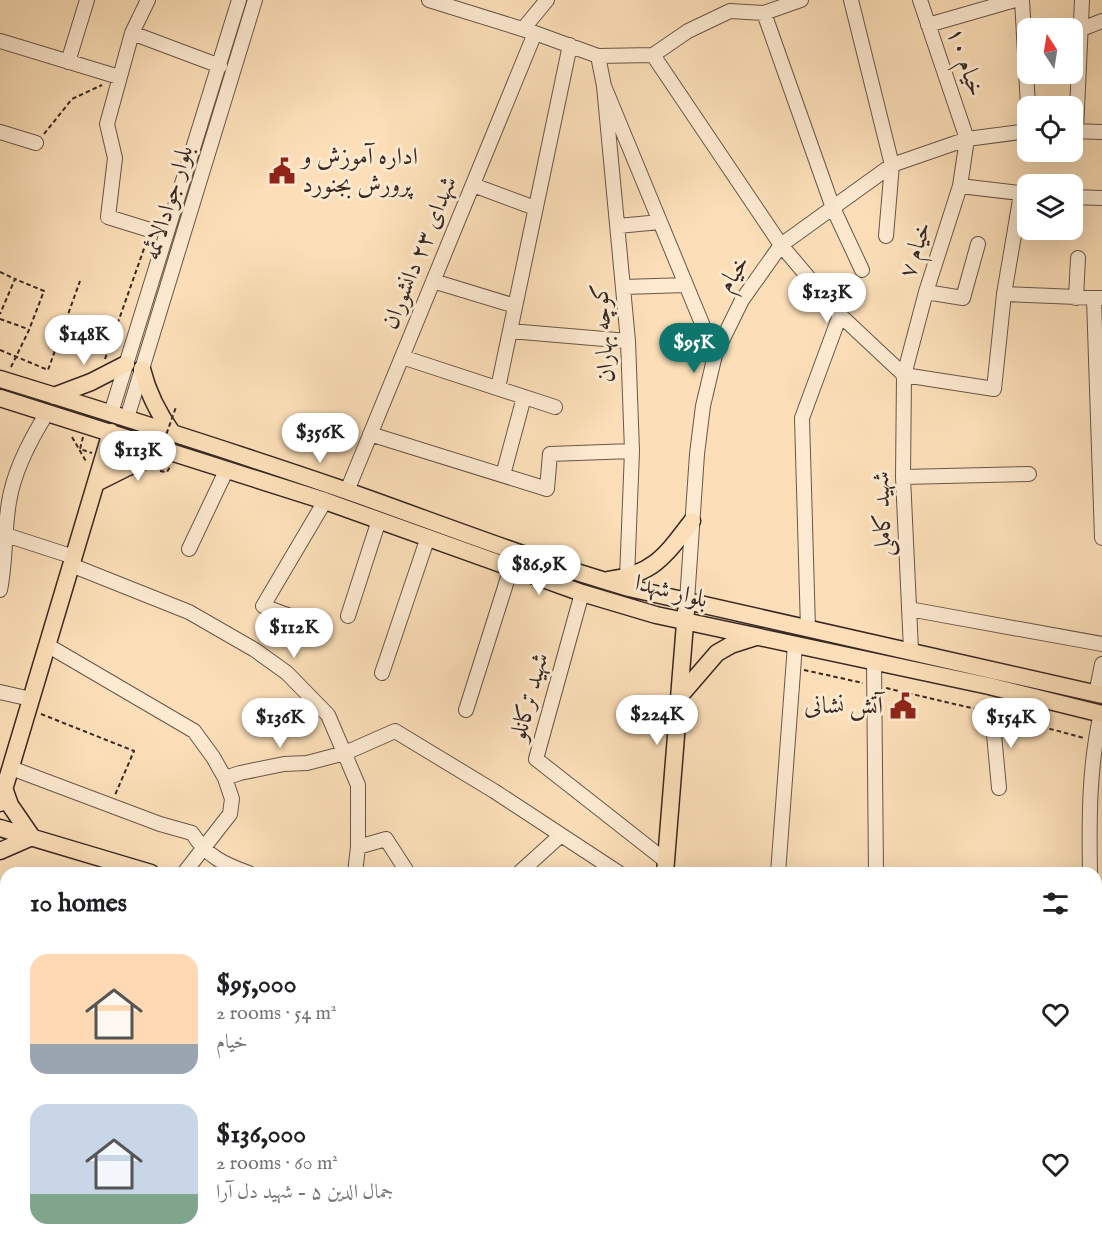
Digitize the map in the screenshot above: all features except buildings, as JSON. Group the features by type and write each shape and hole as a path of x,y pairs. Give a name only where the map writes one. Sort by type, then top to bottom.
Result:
{"main road":[{"path":"54,396 134,367 159,414 173,434"},
{"name":"بلوار شهدا","path":"7,374 54,396 347,491 602,580 623,581 687,601 1099,694"},
{"name":"بلوار شهدا","path":"0,398 325,501 611,602 684,621 989,686 1101,713"},
{"path":"32,837 2,795 111,432 119,416"},
{"path":"96,483 128,467 168,452"},
{"path":"611,602 619,595 623,581 647,570 665,556 692,521"},
{"path":"665,867 687,601"},
{"path":"736,632 734,620 741,613"},
{"path":"679,697 717,653 731,645 757,636"},
{"path":"0,828 131,867"},
{"path":"0,851 32,837"}],"street":[{"path":"68,62 87,0"},
{"path":"148,0 132,33 107,124 115,158 108,217 150,230"},
{"name":"بلوار جوادالائمه","path":"134,367 135,337 239,0"},
{"name":"بلوار جوادالائمه","path":"119,416 255,0"},
{"path":"429,0 529,31 598,56 653,55 726,5 764,13 801,0"},
{"name":"شهدای ۲۳ دانشوران","path":"347,491 473,185 529,31 547,0"},
{"path":"851,0 892,165 886,236"},
{"name":"خیام ۱۰","path":"920,0 967,139"},
{"path":"928,25 1015,0"},
{"path":"1022,0 1023,18"},
{"path":"1079,18 1082,0"},
{"path":"764,13 833,208 862,270"},
{"path":"1083,29 1102,21"},
{"path":"132,33 220,66"},
{"path":"0,41 119,77"},
{"path":"498,388 570,45"},
{"path":"653,55 781,244 840,315 904,375 994,389 1004,294 1017,229"},
{"path":"598,56 604,86 715,355"},
{"name":"کوچه بهاران","path":"604,86 628,341 632,451 623,581"},
{"path":"1083,131 1102,132"},
{"path":"0,132 36,143"},
{"name":"خیام","path":"687,601 698,444 703,406 715,355 742,300 781,244 892,165 967,139 1017,132"},
{"name":"خیام ۷","path":"904,375 926,292 960,186 967,139"},
{"path":"473,185 536,208"},
{"path":"960,186 1017,193"},
{"path":"1083,197 1102,198"},
{"path":"618,226 660,222"},
{"path":"926,292 963,298 978,244"},
{"path":"1076,298 1078,258"},
{"path":"433,281 515,306"},
{"path":"624,287 686,285"},
{"path":"1004,294 1098,299 1102,538"},
{"path":"808,629 802,418 840,315"},
{"path":"510,331 628,341"},
{"path":"402,357 555,407"},
{"name":"شهید کاملی","path":"904,375 903,477 911,650"},
{"path":"503,476 524,397"},
{"path":"0,590 6,536 4,500 31,440 53,415"},
{"path":"370,434 547,489 550,454 632,451"},
{"path":"189,549 226,471"},
{"path":"903,477 1029,474"},
{"path":"293,617 263,606 325,501"},
{"path":"348,616 379,520"},
{"path":"6,536 72,561 189,612 255,650 287,673 328,715 358,784 356,867"},
{"path":"382,674 428,537"},
{"path":"466,710 511,568"},
{"name":"شهید ترکانلو","path":"582,593 537,759 665,867"},
{"path":"909,609 1102,644"},
{"path":"47,645 194,731 225,778 232,799 230,814 188,867"},
{"path":"778,867 795,645"},
{"path":"874,661 876,867"},
{"path":"1099,694 1102,664"},
{"path":"0,692 30,704"},
{"path":"992,713 999,788"},
{"path":"1090,867 1089,811 1094,741 1101,713"},
{"path":"225,778 240,772 284,764 307,763 345,753 395,731 494,791 610,867"},
{"path":"11,768 160,824 192,833 202,848 222,862 234,867"},
{"path":"526,867 561,835"},
{"path":"358,847 386,839 404,867"}],"path":[{"path":"36,143 72,99 119,77"},
{"path":"100,378 150,230"},
{"path":"0,272 44,291 29,330 7,374"},
{"path":"0,314 15,279"},
{"path":"0,350 48,370 80,281"},
{"path":"0,319 29,330"},
{"path":"59,339 87,345 92,333 105,336 115,331 135,337"},
{"path":"154,469 176,407"},
{"path":"53,415 80,449 96,483"},
{"path":"792,668 992,713 1094,741"},
{"path":"30,704 134,751 111,806"}],"place":[{"name":"اداره آموزش و پرورش بجنورد","path":"282,171"},
{"name":"آتش نشانی","path":"903,706"}]}
